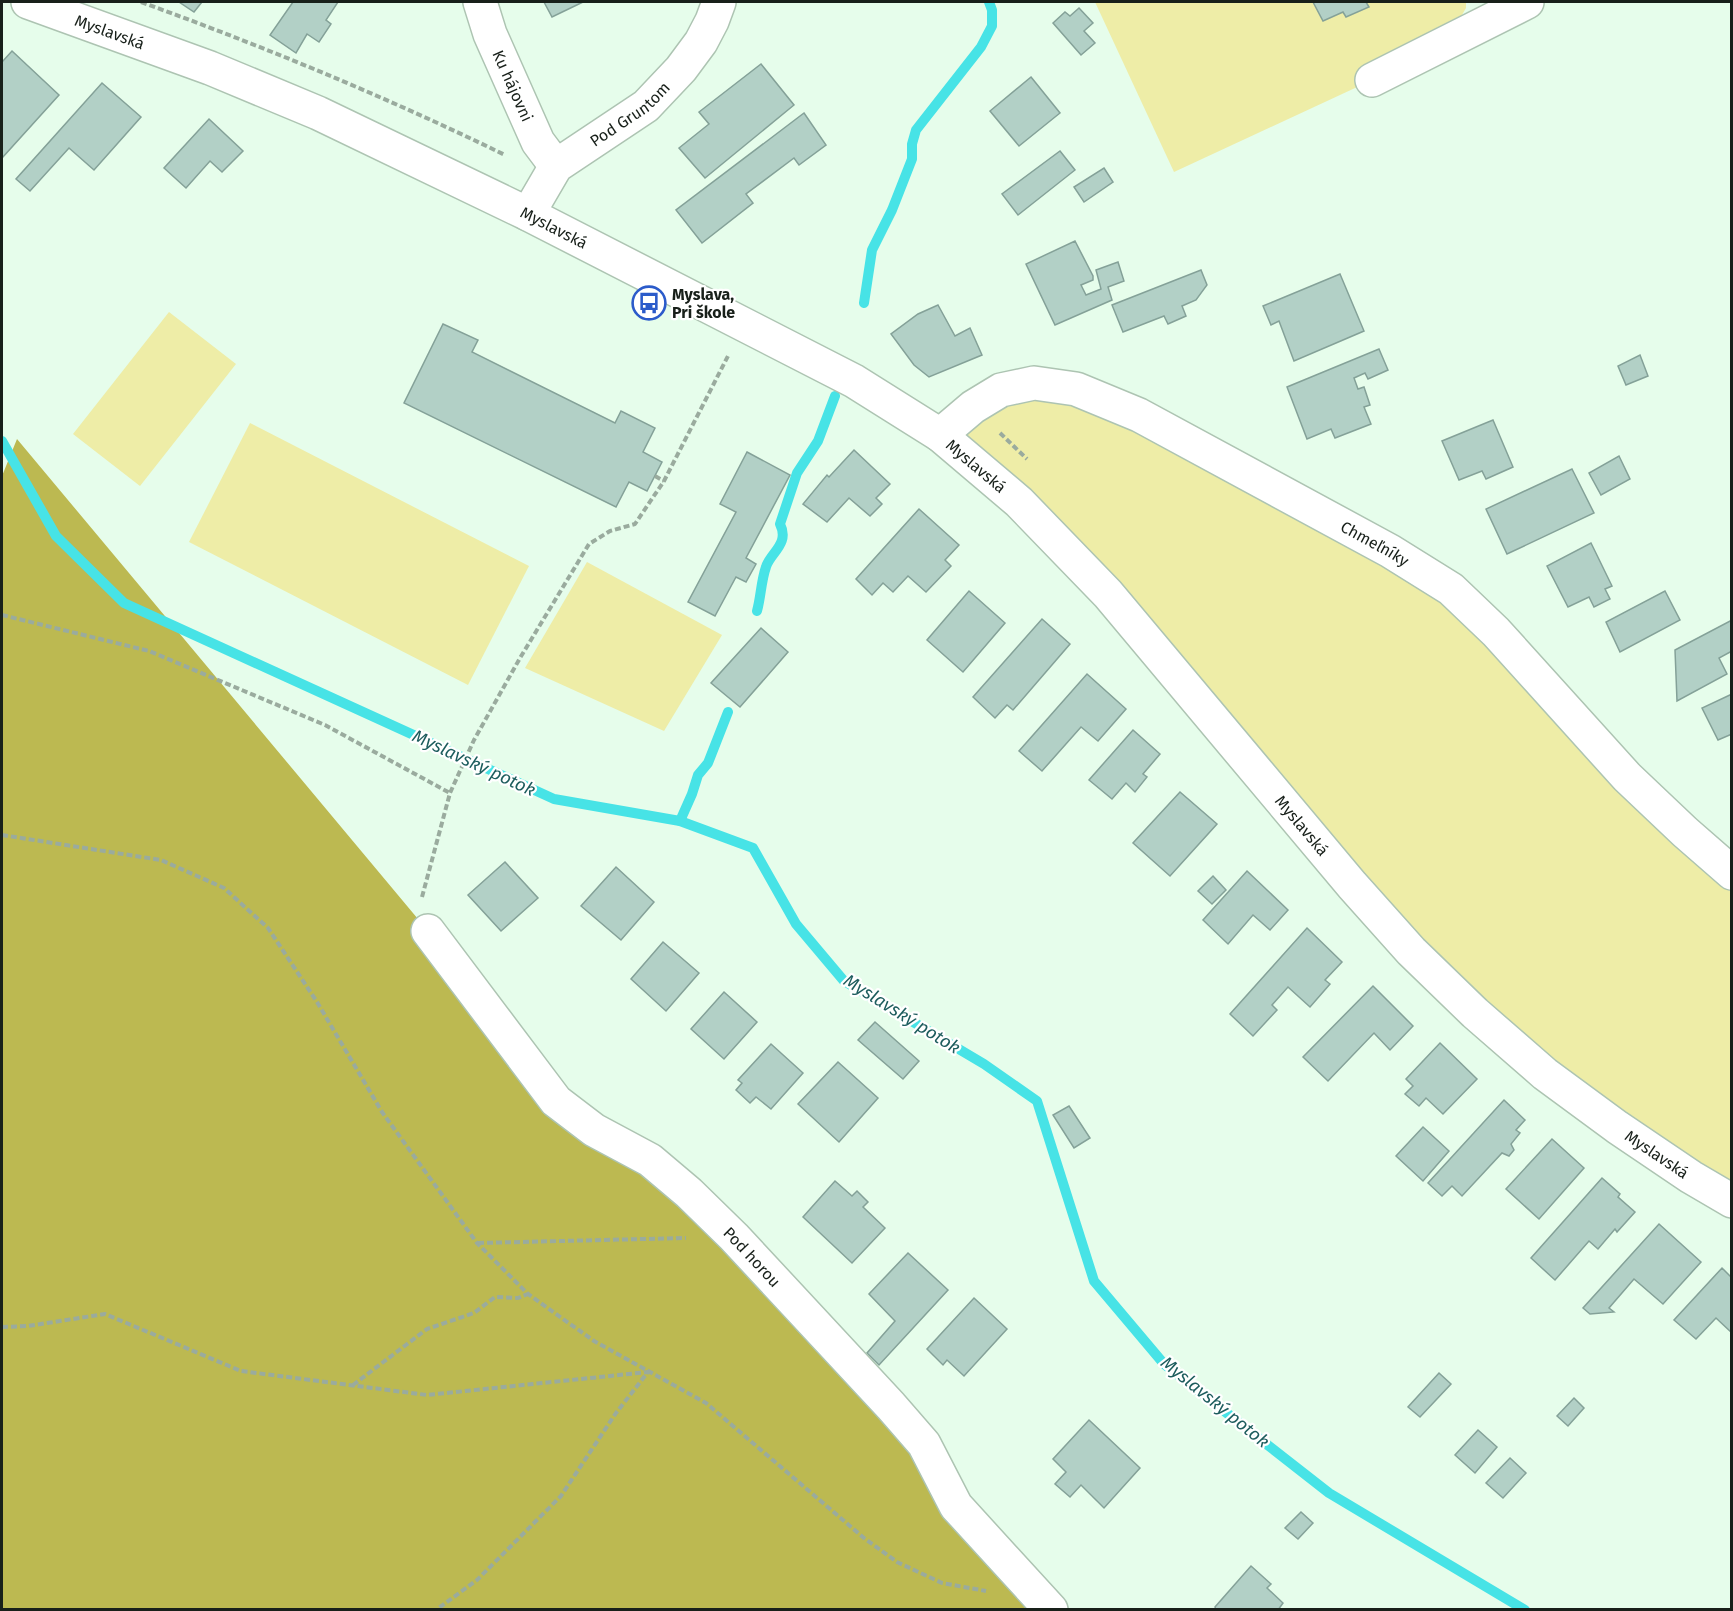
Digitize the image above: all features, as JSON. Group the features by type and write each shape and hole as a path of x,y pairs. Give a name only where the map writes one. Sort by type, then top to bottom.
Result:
{"street":[{"name":"Myslavská","path":"28,2 210,68 318,113 528,214 854,381 940,435 1019,502 1108,594 1353,885 1411,951 1475,1013 1545,1074 1617,1127 1731,1201"},
{"name":"Ku hájovni","path":"480,2 490,33 538,142 555,166"},
{"name":"Pod Gruntom","path":"528,214 555,166 646,106 681,69 701,42 712,21 718,2"},
{"path":"1372,80 1487,10 1527,2"},
{"name":"Chmeľníky","path":"940,435 973,407 1001,390 1034,383 1076,389 1139,415 1390,551 1451,588 1496,632 1627,777 1731,873"},
{"name":"Pod horou","path":"428,931 556,1101 594,1130 650,1160 689,1193 734,1237 924,1444 956,1506 1051,1610"}],"path":[{"path":"141,2 235,36 387,100 512,159"},
{"path":"428,931 418,913 450,793 474,741 520,658 589,544 610,531 635,524 664,481 745,325"},
{"path":"973,407 1028,460"},
{"path":"655,476 664,481"},
{"path":"2,615 149,651 325,725 450,793"},
{"path":"2,835 161,860 224,888 268,928 317,1002 382,1112 477,1243 528,1294 594,1341 706,1403 864,1538 897,1562 942,1583 987,1592"},
{"path":"477,1243 734,1237"},
{"path":"353,1385 427,1329 474,1313 495,1297 518,1299 528,1294"},
{"path":"2,1327 28,1326 105,1314 241,1371 427,1395 648,1372"},
{"path":"436,1610 477,1580 561,1496 616,1413 648,1372"}],"shaded area":[{"path":"1095,2 1466,2 1466,8 1459,20 1368,82 1174,172"},
{"path":"169,312 236,364 140,486 73,434"},
{"path":"1034,383 1390,551 1731,873 1731,1201 1617,1127 1352,885 940,435"},
{"path":"250,423 529,566 468,685 189,542"},
{"path":"17,439 428,931 556,1101 650,1160 1051,1609 2,1609 2,476"},
{"path":"587,562 722,635 664,731 525,668"}],"building":[{"path":"179,2 202,2 194,12"},
{"path":"293,2 338,2 326,20 331,24 319,42 307,34 296,53 270,35"},
{"path":"544,2 583,2 552,17"},
{"path":"1313,2 1366,2 1369,7 1346,17 1343,12 1323,21"},
{"path":"1079,8 1093,23 1084,31 1095,43 1081,55 1053,23 1065,12 1070,16"},
{"path":"12,51 59,95 2,158 2,62"},
{"path":"761,64 794,105 705,178 679,148 709,124 699,112"},
{"path":"1031,77 1060,113 1019,146 990,111"},
{"path":"102,83 141,117 94,170 69,148 30,191 16,179"},
{"path":"804,113 826,145 799,165 794,158 746,194 753,203 702,243 676,210"},
{"path":"209,119 243,151 222,172 210,161 186,188 164,168"},
{"path":"1060,151 1075,170 1018,215 1002,194"},
{"path":"1104,168 1113,182 1084,202 1074,187"},
{"path":"1075,241 1093,276 1093,280 1081,285 1086,295 1101,289 1096,270 1118,262 1124,281 1108,287 1112,300 1055,325 1026,264"},
{"path":"1201,270 1207,285 1196,300 1182,306 1186,316 1168,324 1164,316 1123,332 1112,305"},
{"path":"1340,274 1364,331 1294,361 1279,321 1271,325 1263,306"},
{"path":"938,305 955,336 970,328 982,355 929,377 914,365 891,334 918,314"},
{"path":"443,324 478,340 472,352 615,423 621,411 655,428 643,452 662,462 647,491 629,482 616,507 404,403"},
{"path":"1379,349 1388,370 1368,379 1365,373 1354,378 1358,389 1364,387 1370,405 1364,407 1371,424 1335,438 1331,429 1307,439 1287,387"},
{"path":"1640,355 1648,376 1626,385 1618,366"},
{"path":"1493,420 1513,467 1486,479 1482,471 1459,480 1442,441"},
{"path":"854,450 890,484 876,498 882,504 870,516 849,498 827,522 803,504 827,475 829,477"},
{"path":"747,452 790,475 746,558 756,564 746,582 736,577 715,616 688,602 736,512 720,504"},
{"path":"1619,456 1630,479 1601,495 1589,473"},
{"path":"1572,469 1594,513 1507,554 1486,509"},
{"path":"919,509 959,545 945,560 951,566 926,592 908,576 893,592 883,583 872,595 856,579"},
{"path":"1591,543 1612,586 1605,589 1610,599 1594,607 1589,597 1568,607 1547,566"},
{"path":"969,591 1005,623 963,672 927,640"},
{"path":"1665,591 1680,620 1620,652 1606,622"},
{"path":"1042,619 1070,644 1013,710 1007,705 995,718 973,697"},
{"path":"1732,620 1732,651 1719,658 1727,674 1677,701 1675,650"},
{"path":"761,628 788,652 740,707 711,683"},
{"path":"1087,674 1126,709 1098,741 1081,727 1042,771 1019,751"},
{"path":"1732,694 1732,734 1718,740 1702,708"},
{"path":"1133,730 1160,754 1143,774 1147,777 1135,792 1126,783 1112,799 1089,780"},
{"path":"1180,792 1217,824 1170,876 1133,843"},
{"path":"505,862 538,898 501,931 468,895"},
{"path":"616,867 654,902 621,940 581,906"},
{"path":"1247,871 1288,910 1270,930 1253,915 1228,944 1203,920"},
{"path":"1213,876 1226,890 1212,904 1198,891"},
{"path":"1307,928 1342,962 1325,980 1330,984 1310,1007 1288,987 1272,1005 1277,1010 1253,1036 1230,1014"},
{"path":"663,942 699,973 666,1011 631,979"},
{"path":"1373,986 1413,1026 1390,1050 1374,1033 1328,1081 1303,1057"},
{"path":"724,992 757,1022 724,1059 691,1029"},
{"path":"875,1022 919,1061 903,1079 858,1040"},
{"path":"1440,1043 1477,1079 1443,1114 1426,1098 1419,1106 1405,1094 1413,1086 1406,1079"},
{"path":"771,1044 803,1073 771,1109 756,1097 750,1103 736,1090 742,1083 738,1080"},
{"path":"838,1062 878,1098 839,1142 798,1104"},
{"path":"1504,1100 1525,1120 1516,1130 1520,1133 1511,1144 1514,1150 1509,1156 1502,1153 1462,1196 1452,1186 1442,1196 1428,1183"},
{"path":"1069,1106 1090,1138 1074,1148 1053,1115"},
{"path":"1423,1127 1449,1151 1423,1181 1396,1156"},
{"path":"1552,1139 1584,1168 1539,1219 1506,1189"},
{"path":"1602,1178 1635,1212 1617,1232 1615,1229 1598,1249 1589,1241 1555,1280 1531,1258"},
{"path":"835,1181 852,1196 857,1191 868,1202 863,1207 885,1228 852,1263 803,1217"},
{"path":"1659,1224 1701,1262 1663,1304 1634,1279 1609,1308 1614,1312 1590,1314 1583,1308"},
{"path":"908,1253 948,1290 879,1365 867,1353 895,1321 869,1294"},
{"path":"1722,1268 1732,1278 1732,1333 1716,1318 1696,1339 1674,1320"},
{"path":"974,1298 1007,1329 964,1376 947,1360 943,1365 927,1349"},
{"path":"1439,1373 1451,1384 1420,1417 1408,1407"},
{"path":"1574,1398 1584,1408 1568,1426 1557,1416"},
{"path":"1089,1420 1140,1468 1104,1508 1081,1485 1070,1497 1055,1484 1066,1472 1053,1459"},
{"path":"1478,1430 1497,1447 1475,1473 1455,1455"},
{"path":"1510,1458 1526,1473 1503,1498 1486,1483"},
{"path":"1301,1512 1313,1523 1298,1539 1285,1528"},
{"path":"1251,1566 1271,1584 1267,1588 1283,1603 1278,1610 1216,1610 1215,1607"}],"waterway":[{"path":"864,303 872,250 892,210 912,159 912,144 916,130 981,47 992,26 992,10 989,2"},
{"path":"757,611 766,567 783,537 780,524 797,473 818,441 835,396"},
{"name":"Myslavský potok","path":"2,441 56,536 124,603 554,799 680,821 753,848 796,924 844,981 984,1064 1037,1101 1094,1281 1164,1364 1329,1493 1525,1610"},
{"path":"680,821 698,775 708,763 728,712"}],"place":[{"name":"Myslava, Pri škole","path":"649,303"}]}
